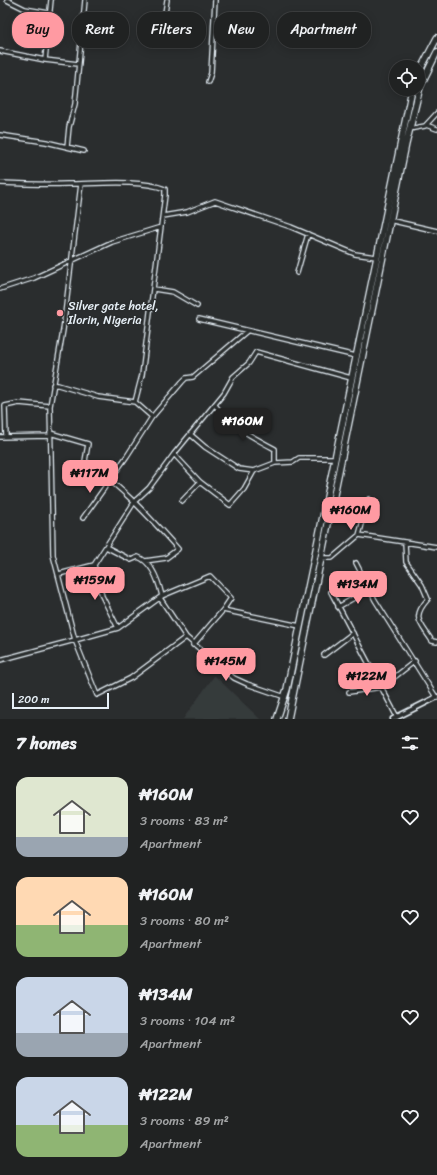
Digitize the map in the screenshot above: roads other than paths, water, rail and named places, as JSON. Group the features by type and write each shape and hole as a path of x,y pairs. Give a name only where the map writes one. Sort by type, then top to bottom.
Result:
{"main road":[{"path":"425,61 437,38"},
{"path":"288,719 389,220 409,129 420,87 437,52"},
{"path":"277,719 284,697 300,626 410,96"}],"street":[{"path":"6,0 25,9 43,12"},
{"path":"49,12 51,0"},
{"path":"67,147 69,127 75,104 85,0"},
{"path":"165,12 167,0"},
{"path":"208,82 211,73 215,0"},
{"path":"45,60 46,48"},
{"path":"0,51 45,60 78,64"},
{"path":"426,125 437,113"},
{"path":"409,129 426,125 437,129"},
{"path":"0,135 46,142 84,151"},
{"path":"0,183 134,184 163,188 166,192 142,375 135,402"},
{"path":"81,184 63,330 50,406 53,555 75,640 97,695 131,678 186,636"},
{"path":"163,216 187,212 214,201 308,234 355,254 376,257"},
{"path":"389,220 437,231"},
{"path":"0,289 34,278 112,242 161,227"},
{"path":"297,273 308,234"},
{"path":"154,289 173,292 197,306"},
{"path":"199,319 247,332 356,356"},
{"path":"82,518 127,456 152,417 182,382 186,378 193,377 247,332"},
{"path":"59,574 94,565 135,501 149,488 174,454 215,405 233,377 249,363 256,352 351,378"},
{"path":"54,376 58,385"},
{"path":"53,385 58,385 98,397 135,402 152,417"},
{"path":"6,436 2,406 19,403 50,406"},
{"path":"215,405 224,416 245,434 275,449 275,463"},
{"path":"190,434 206,447 239,469 254,471 275,463 292,462 299,458 335,458"},
{"path":"0,437 50,435 88,444 85,461 110,479 135,501 178,549 166,558 145,561"},
{"path":"174,454 200,482 230,505 244,489 254,471"},
{"path":"182,501 200,482"},
{"path":"320,558 332,558 359,535 369,499"},
{"path":"359,535 437,547"},
{"path":"405,542 406,562 422,585 428,599 419,610 418,618 432,641 437,642"},
{"path":"106,547 131,560 138,557 145,561 159,584 161,597 193,645 234,678 284,697"},
{"path":"331,592 338,608 382,687 395,718 437,697 375,600 356,563"},
{"path":"94,565 102,596 118,628"},
{"path":"0,660 118,628 161,597 210,576 231,598 223,610 193,645"},
{"path":"338,608 370,588"},
{"path":"223,610 300,626"},
{"path":"324,654 353,633"},
{"path":"349,692 382,687 415,661"}],"place":[{"name":"Silver gate hotel, Ilorin, Nigeria","path":"60,313"}]}
